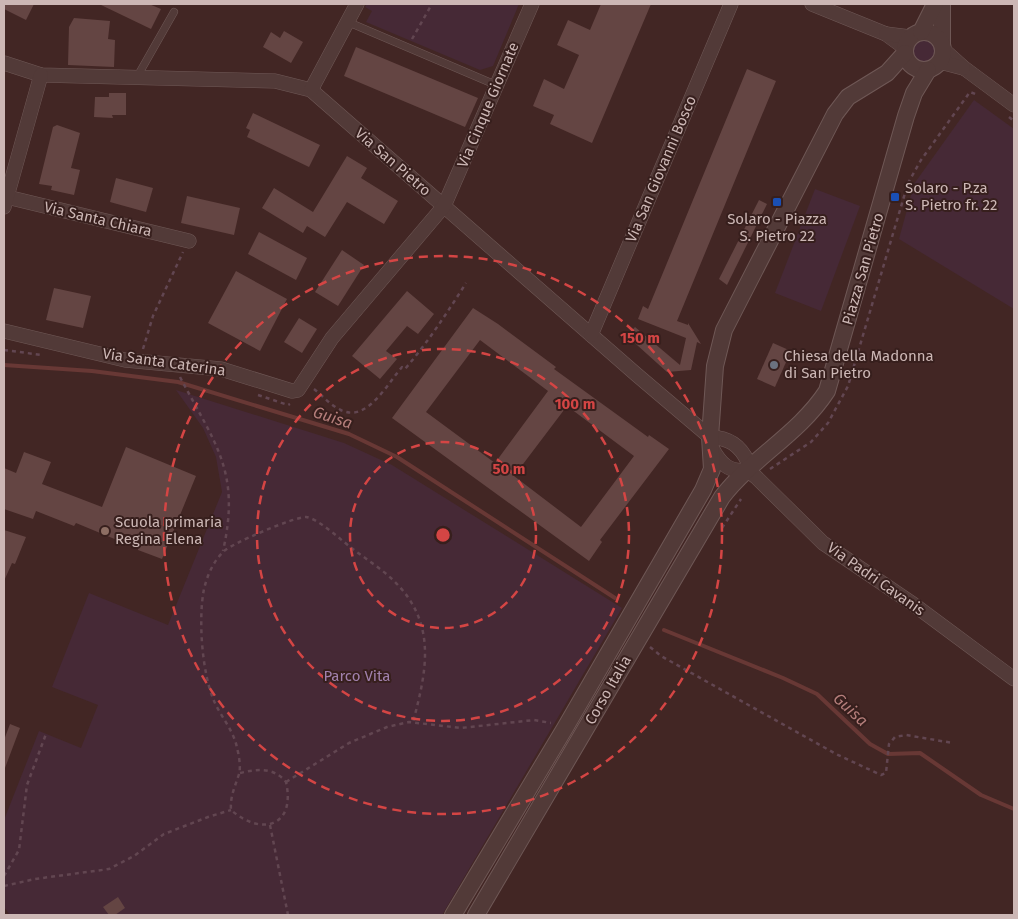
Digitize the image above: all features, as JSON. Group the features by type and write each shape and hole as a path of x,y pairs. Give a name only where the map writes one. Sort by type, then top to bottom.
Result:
{"street":[{"path":"311,90 358,4"},
{"name":"Via Cinque Giornate","path":"444,206 532,4"},
{"name":"Via San Giovanni Bosco","path":"591,335 731,4"},
{"path":"812,4 910,43 934,34 939,56"},
{"path":"752,474 727,467 721,463 711,443 715,366 724,330 835,114 848,97 887,73 910,43 935,4"},
{"path":"939,56 942,4"},
{"path":"910,43 911,66 917,70 939,56"},
{"path":"939,56 964,68 1011,111"},
{"name":"Piazza San Pietro","path":"752,474 801,425 827,391 906,116 914,93 939,56"},
{"name":"Via San Pietro","path":"4,63 41,75 275,81 311,90 591,335 711,443"},
{"path":"5,202 41,75"},
{"name":"Via Santa Chiara","path":"5,202 189,241"},
{"name":"Via Santa Caterina","path":"4,331 140,362 221,369 292,391 298,390 332,338 418,239 444,206"},
{"path":"711,443 721,438 737,446 748,462 752,474"},
{"name":"Corso Italia","path":"453,915 565,728 702,490 712,469 711,443"},
{"name":"Corso Italia","path":"476,915 722,497 752,474"},
{"name":"Via Padri Cavanis","path":"752,474 830,548 913,604 1014,679"}],"lane":[{"path":"137,77 174,12"},
{"path":"348,22 496,85"}],"path":[{"path":"408,46 432,4"},
{"path":"752,474 780,464 811,442 828,423 848,386 908,183 921,160 970,92 981,97"},
{"path":"1011,111 1014,121"},
{"path":"140,362 150,325 189,241"},
{"path":"305,382 343,411 351,413 364,410 402,367 405,369 427,342 466,283"},
{"path":"180,377 210,429 226,471 231,505 230,522 223,551 209,573 204,588 202,604 203,638 208,685 214,701 235,740 240,773 232,792 231,810"},
{"path":"223,551 294,519 308,517 328,530 394,581 416,609 424,636 426,667 413,722"},
{"path":"638,638 662,656 844,758 881,775 886,773 889,744 895,737 906,735 953,743"},
{"path":"286,782 349,743 387,727 413,722 461,728 534,720 565,728"},
{"path":"4,876 19,850 27,785 46,734"},
{"path":"231,810 247,823 256,826 270,824 282,816 285,809 288,795 286,782 279,775 264,769 240,773"},
{"path":"4,886 35,879 109,869 134,856 164,834 231,810"},
{"path":"270,824 288,915"}],"green space":[{"path":"367,4 519,4 493,66 480,70 366,22 372,11 365,7"},
{"path":"924,37 934,41 938,51 934,61 924,65 914,61 910,51 914,41"},
{"path":"974,100 1014,129 1014,309 899,239 914,184"},
{"path":"815,189 860,206 821,311 775,293"},
{"name":"Parco Vita","path":"176,390 344,443 392,465 622,608 442,915 10,915 4,907 4,820 39,731 81,748 98,705 52,687 89,593 168,625 222,492 216,457 203,428"}],"building":[{"path":"4,4 34,4 26,20 4,9"},
{"path":"99,4 149,4 161,9 151,29"},
{"path":"601,4 651,4 592,143 550,124 554,115 533,106 544,79 564,89 579,55 557,45 568,20 590,30"},
{"path":"74,18 110,21 108,39 115,40 114,67 68,65 69,27"},
{"path":"284,31 303,42 291,63 263,47 271,32 280,38"},
{"path":"356,47 478,98 465,127 344,76"},
{"path":"747,69 776,81 677,321 688,325 688,323 701,344 697,342 691,370 667,372 627,336 635,327 680,365 686,338 638,319 643,306 648,309"},
{"path":"109,93 126,93 126,115 112,115 113,118 94,117 95,97 109,97"},
{"path":"253,113 320,145 309,167 247,137 250,130 246,128"},
{"path":"57,125 80,133 71,168 80,170 74,195 51,190 52,186 39,184 53,127"},
{"path":"347,156 367,168 361,178 398,201 384,224 347,202 325,237 307,226 303,233 262,208 274,188 313,212"},
{"path":"116,178 153,188 146,212 110,202"},
{"path":"187,196 240,208 234,235 181,223"},
{"path":"759,200 767,204 727,285 719,279"},
{"path":"259,232 307,258 296,280 248,254"},
{"path":"342,250 364,265 338,306 315,292"},
{"path":"236,271 287,299 260,351 208,323"},
{"path":"54,288 91,296 83,328 46,320"},
{"path":"407,291 434,314 418,334 407,326 386,351 397,359 380,379 352,356"},
{"path":"473,308 498,324 556,367 554,369 648,437 649,435 669,449 600,540 602,542 589,561 392,418","holes":["480,340 548,391 495,463 426,412","567,406 634,456 581,527 514,476"]},
{"path":"299,318 317,329 302,353 284,342"},
{"name":"Chiesa della Madonna di San Pietro","path":"773,343 791,351 775,387 757,379"},
{"path":"126,447 196,476 162,559 138,550 139,537 122,534 117,540 76,523 74,526 36,511 33,519 4,509 4,468 16,473 24,452 51,462 42,484 102,507"},
{"path":"4,530 26,537 15,564 12,563 4,581"},
{"path":"10,724 20,728 5,768 4,740"},
{"path":"118,897 125,908 115,915 109,915 103,907"}],"waterway":[{"name":"Guisa","path":"4,365 92,371 178,382 349,434 397,457 615,598"},
{"name":"Guisa","path":"664,630 783,678 817,694 870,744 888,754 920,753 981,795 1014,809"}],"place":[{"name":"Solaro - P.za S. Pietro fr. 22","path":"895,197"},
{"name":"Solaro - Piazza S. Pietro 22","path":"777,202"},
{"name":"Chiesa della Madonna di San Pietro","path":"774,365"},
{"name":"Scuola primaria Regina Elena","path":"105,531"}]}
